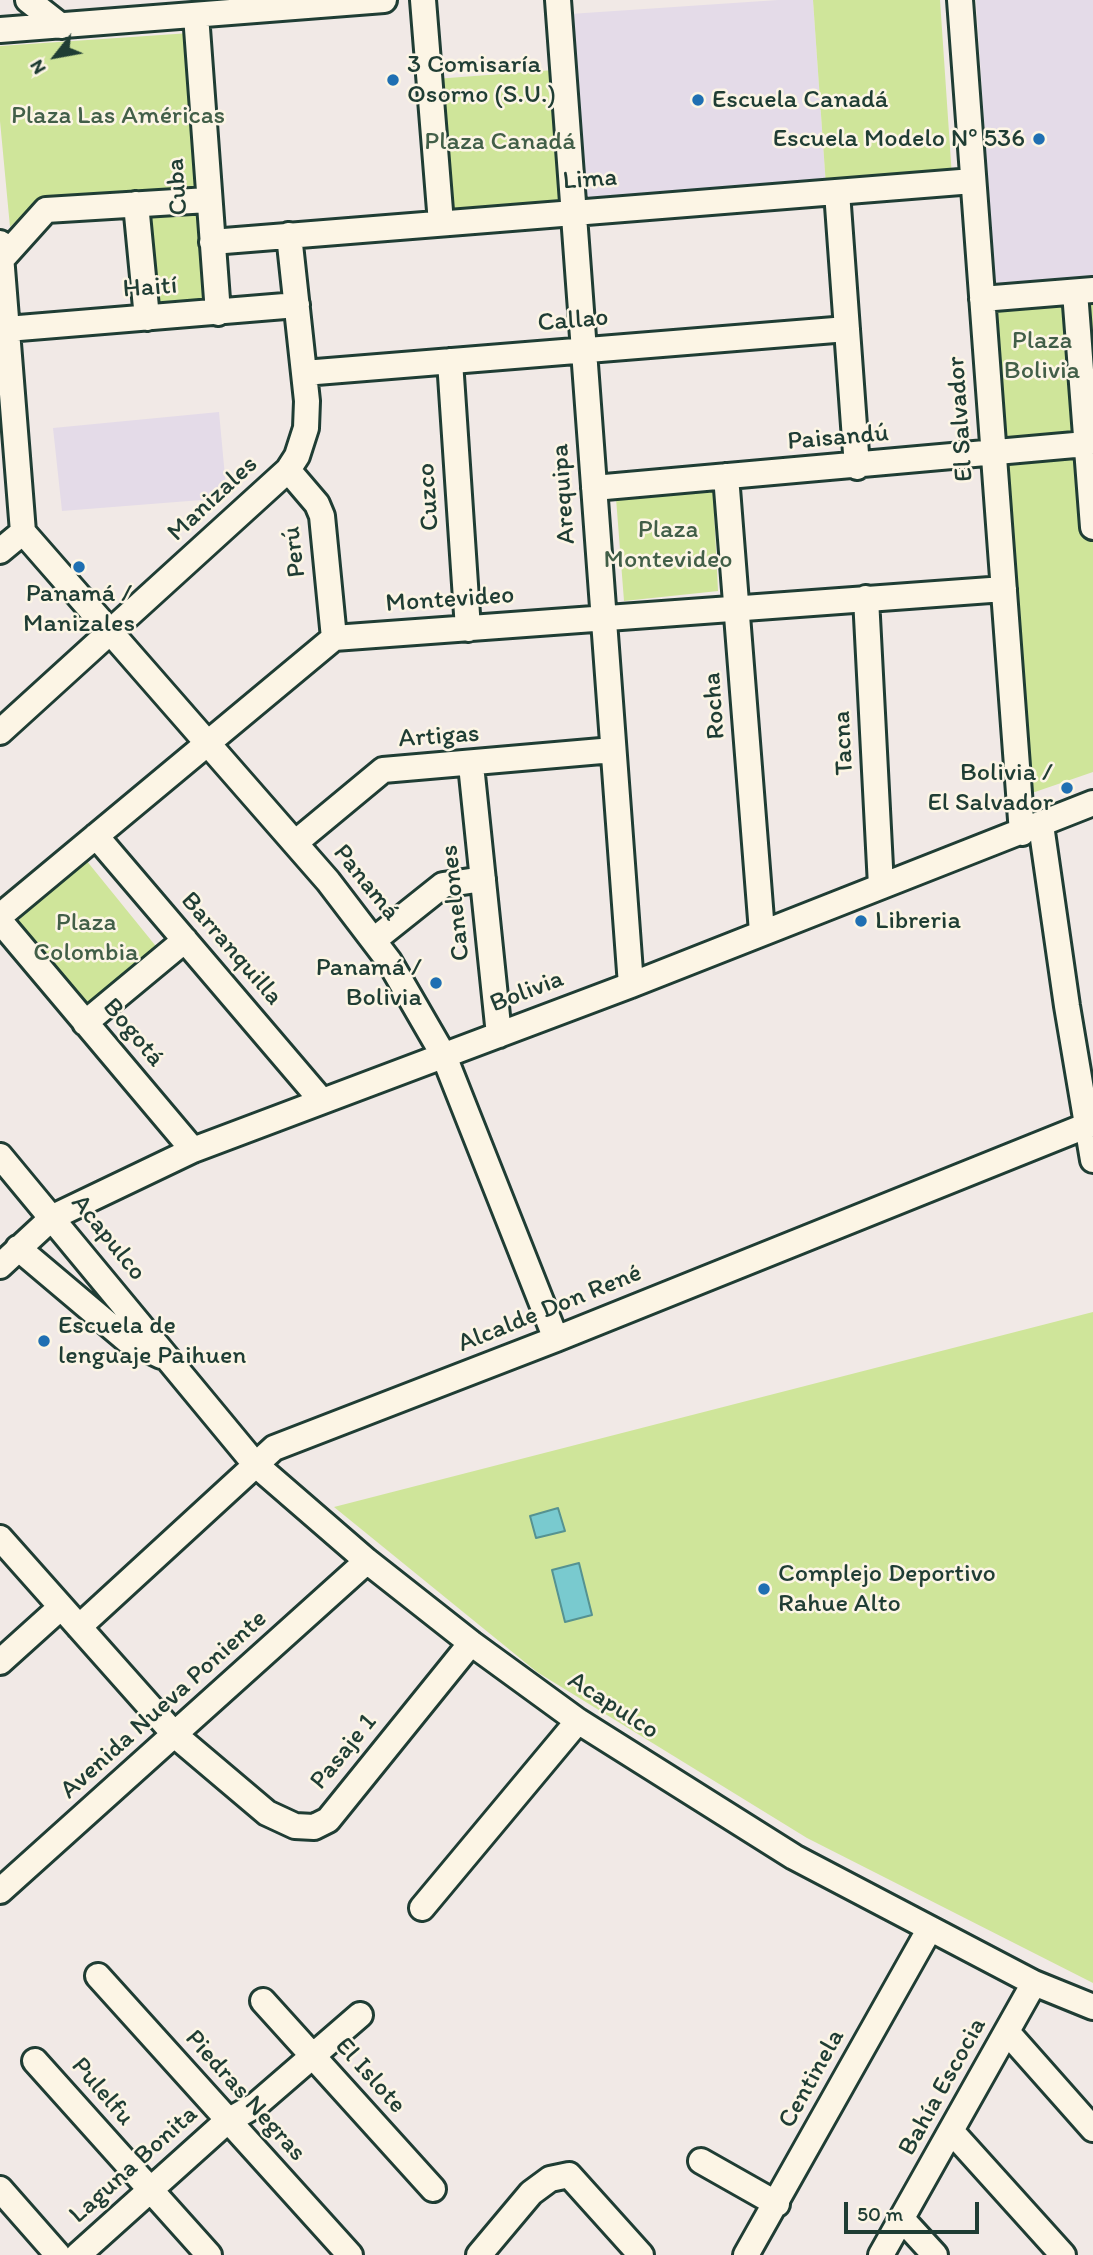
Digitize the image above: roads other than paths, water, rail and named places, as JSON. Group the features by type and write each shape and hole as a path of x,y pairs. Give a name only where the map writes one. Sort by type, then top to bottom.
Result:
{"street":[{"path":"28,0 61,26"},
{"path":"0,30 196,15 252,5 384,0"},
{"path":"423,0 441,223"},
{"name":"Arequipa","path":"558,0 631,985"},
{"name":"El Salvador","path":"960,0 1004,589 1032,829 1089,1125 1093,1160"},
{"name":"Cuba","path":"196,15 218,313"},
{"name":"Lima","path":"212,242 973,181"},
{"path":"838,192 857,467"},
{"path":"0,551 23,532 7,399 7,329 0,255 46,210 208,200"},
{"path":"136,204 147,318"},
{"name":"Manizales","path":"0,732 288,470 306,428 304,373 289,235"},
{"path":"982,299 1084,291 1093,527"},
{"name":"Haití","path":"7,329 296,305"},
{"name":"Callao","path":"304,373 847,329"},
{"name":"Cuzco","path":"450,361 468,629"},
{"name":"Paisandú","path":"594,488 994,454 1088,436"},
{"name":"Perú","path":"288,470 317,504 322,516 334,638"},
{"name":"Rocha","path":"726,476 762,932"},
{"name":"Panamá","path":"23,532 295,843 374,940 408,992 444,1056 556,1339"},
{"name":"Montevideo","path":"334,638 1004,589"},
{"name":"Tacna","path":"866,598 881,886"},
{"path":"0,919 334,638"},
{"name":"Artigas","path":"295,843 383,770 471,765 613,750"},
{"name":"Canelones","path":"471,765 499,1035"},
{"name":"Bolivia","path":"0,1266 54,1217 193,1150 631,985 1093,803"},
{"name":"Barranquilla","path":"96,836 322,1101"},
{"path":"374,940 443,885 484,879"},
{"name":"Bogotá","path":"0,919 193,1150"},
{"path":"86,1023 185,940"},
{"name":"Alcalde Don René","path":"79,1627 274,1448 556,1339 1089,1125"},
{"name":"Acapulco","path":"0,1156 54,1217 255,1464 367,1561 471,1643 578,1721 794,1857 1034,1983 1093,2007"},
{"name":"Acapulco","path":"18,1248 128,1340 168,1360"},
{"name":"Pasaje 1","path":"0,1538 176,1736 267,1813 295,1826 314,1826 328,1820 471,1643"},
{"name":"Avenida Nueva Poniente","path":"0,1891 176,1736 367,1561"},
{"path":"0,1662 61,1607"},
{"path":"422,1908 578,1721"},
{"name":"Centinela","path":"746,2255 929,1930"},
{"name":"Piedras Negras","path":"98,1976 226,2122 350,2255"},
{"name":"Bahía Escocia","path":"881,2255 1034,1983"},
{"name":"El Islote","path":"263,2001 433,2189"},
{"name":"Laguna Bonita","path":"78,2255 226,2122 256,2105 360,2015"},
{"path":"1007,2032 1093,2129"},
{"name":"Pulelfu","path":"35,2061 209,2255"},
{"path":"952,2132 1063,2255"},
{"path":"701,2161 777,2204"},
{"path":"479,2255 531,2193 550,2179 569,2175 641,2255"},
{"path":"0,2189 58,2255"},
{"path":"902,2219 935,2255"}],"water":[{"path":"558,1508 565,1531 536,1538 530,1516"},
{"path":"579,1563 592,1615 565,1622 552,1570"}],"place":[{"name":"3 Comisaría Osorno (S.U.)","path":"393,80"},
{"name":"Escuela Canadá","path":"698,100"},
{"name":"Escuela Modelo Nº 536","path":"1039,139"},
{"name":"Panamá / Manizales","path":"79,567"},
{"name":"Bolivia / El Salvador","path":"1067,788"},
{"name":"Libreria","path":"861,921"},
{"name":"Panamá / Bolivia","path":"436,983"},
{"name":"Escuela de lenguaje Paihuen","path":"44,1341"},
{"name":"Complejo Deportivo Rahue Alto","path":"764,1589"}],"park label":[{"name":"Plaza Las Américas","path":"118,116"},
{"name":"Plaza Canadá","path":"500,142"},
{"name":"Plaza Bolivia","path":"1042,356"},
{"name":"Plaza Montevideo","path":"668,545"},
{"name":"Plaza Colombia","path":"86,938"}]}
